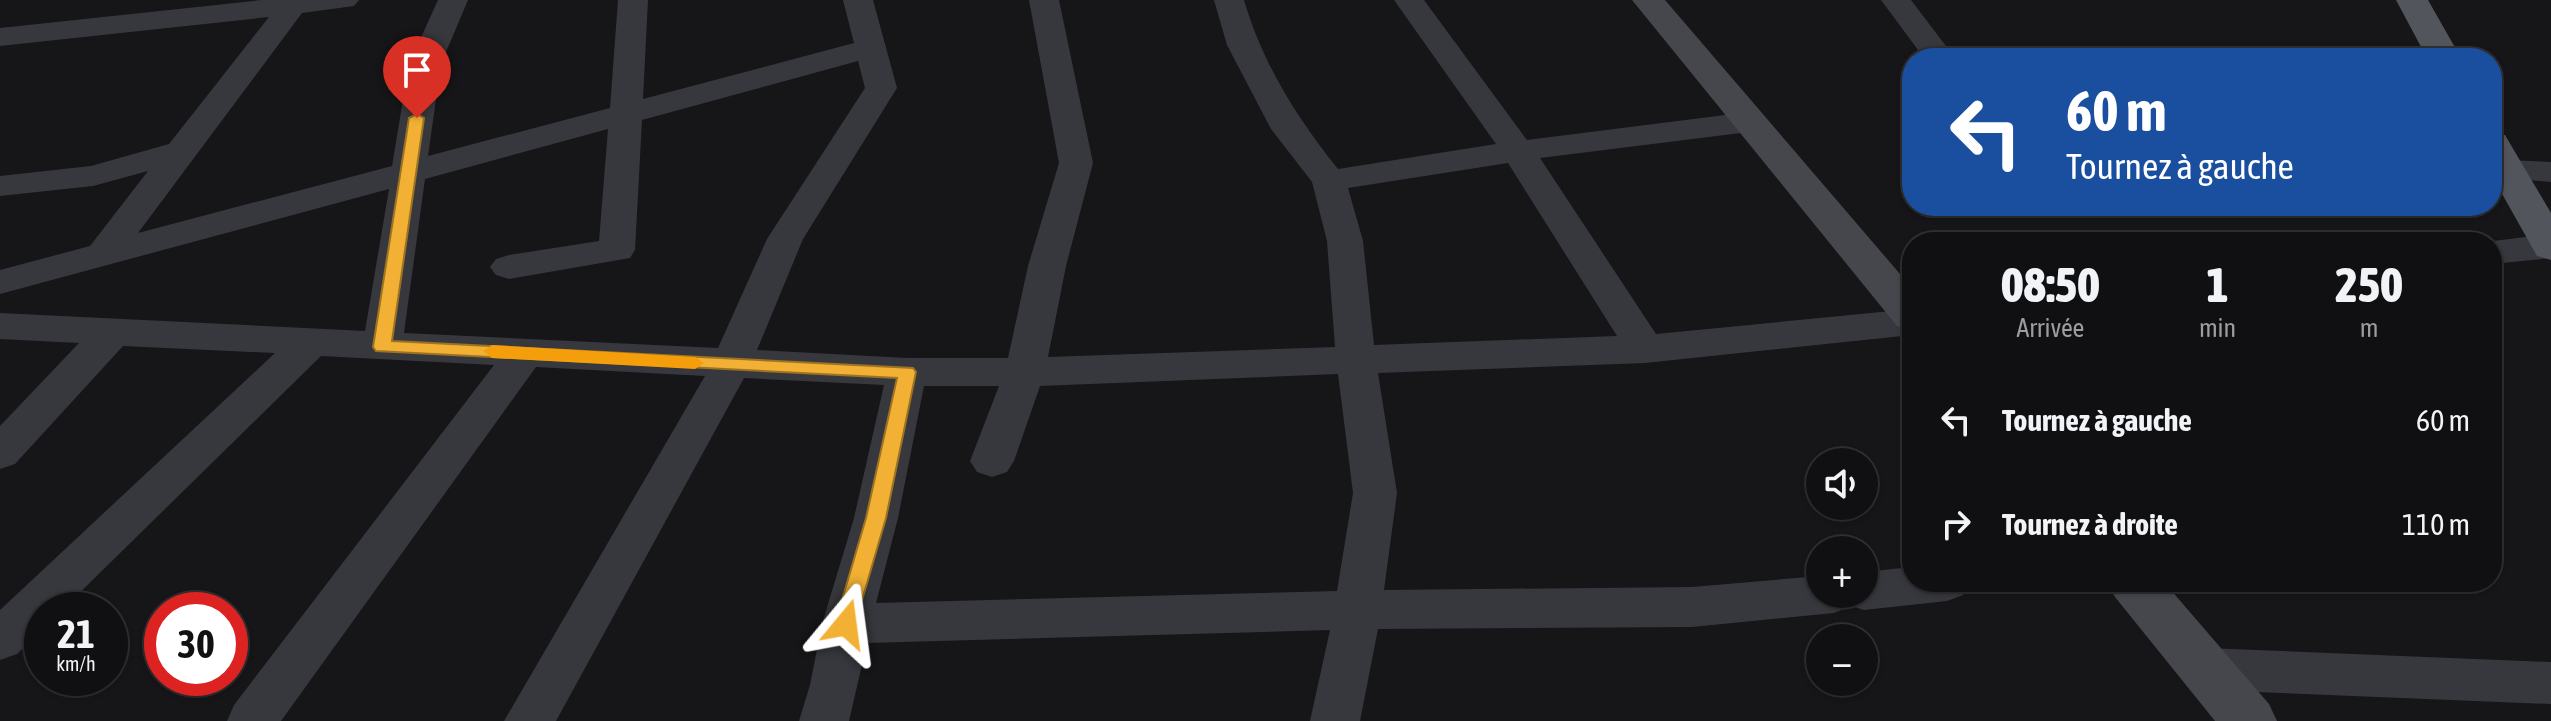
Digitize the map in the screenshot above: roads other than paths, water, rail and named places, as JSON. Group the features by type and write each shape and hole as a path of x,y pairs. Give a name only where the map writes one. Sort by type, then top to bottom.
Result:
{"main road":[{"path":"2412,0 2438,48"},
{"path":"2502,161 2551,247"}],"street":[{"path":"85,28 112,0"},
{"path":"0,37 344,0"},
{"path":"382,347 425,64 453,0"},
{"path":"509,267 617,250 633,0"},
{"path":"529,721 731,365 785,239 881,88 858,0"},
{"path":"992,461 1025,372 1047,266 1076,163 1044,0"},
{"path":"1229,0 1242,45 1288,129 1329,181 1345,241 1356,360 1375,493 1358,610 1335,721"},
{"path":"1409,0 1518,151 1645,349"},
{"path":"1648,0 1902,307"},
{"path":"1896,0 1932,48"},
{"path":"103,254 294,3"},
{"path":"0,282 871,48"},
{"path":"1329,181 1518,151 1749,122"},
{"path":"0,186 93,176 182,151"},
{"path":"2502,158 2551,172"},
{"path":"2502,251 2551,247"},
{"path":"0,326 314,340 382,347 731,365 907,372 1025,372 1645,349 1902,320"},
{"path":"0,453 114,331"},
{"path":"0,640 314,340"},
{"path":"252,721 525,353"},
{"path":"824,721 835,685 846,624 876,518 907,372"},
{"path":"1878,589 1902,587"},
{"path":"2141,592 2249,721"},
{"path":"846,624 1358,610 1692,607 1806,597"},
{"path":"2206,669 2551,683"}]}
